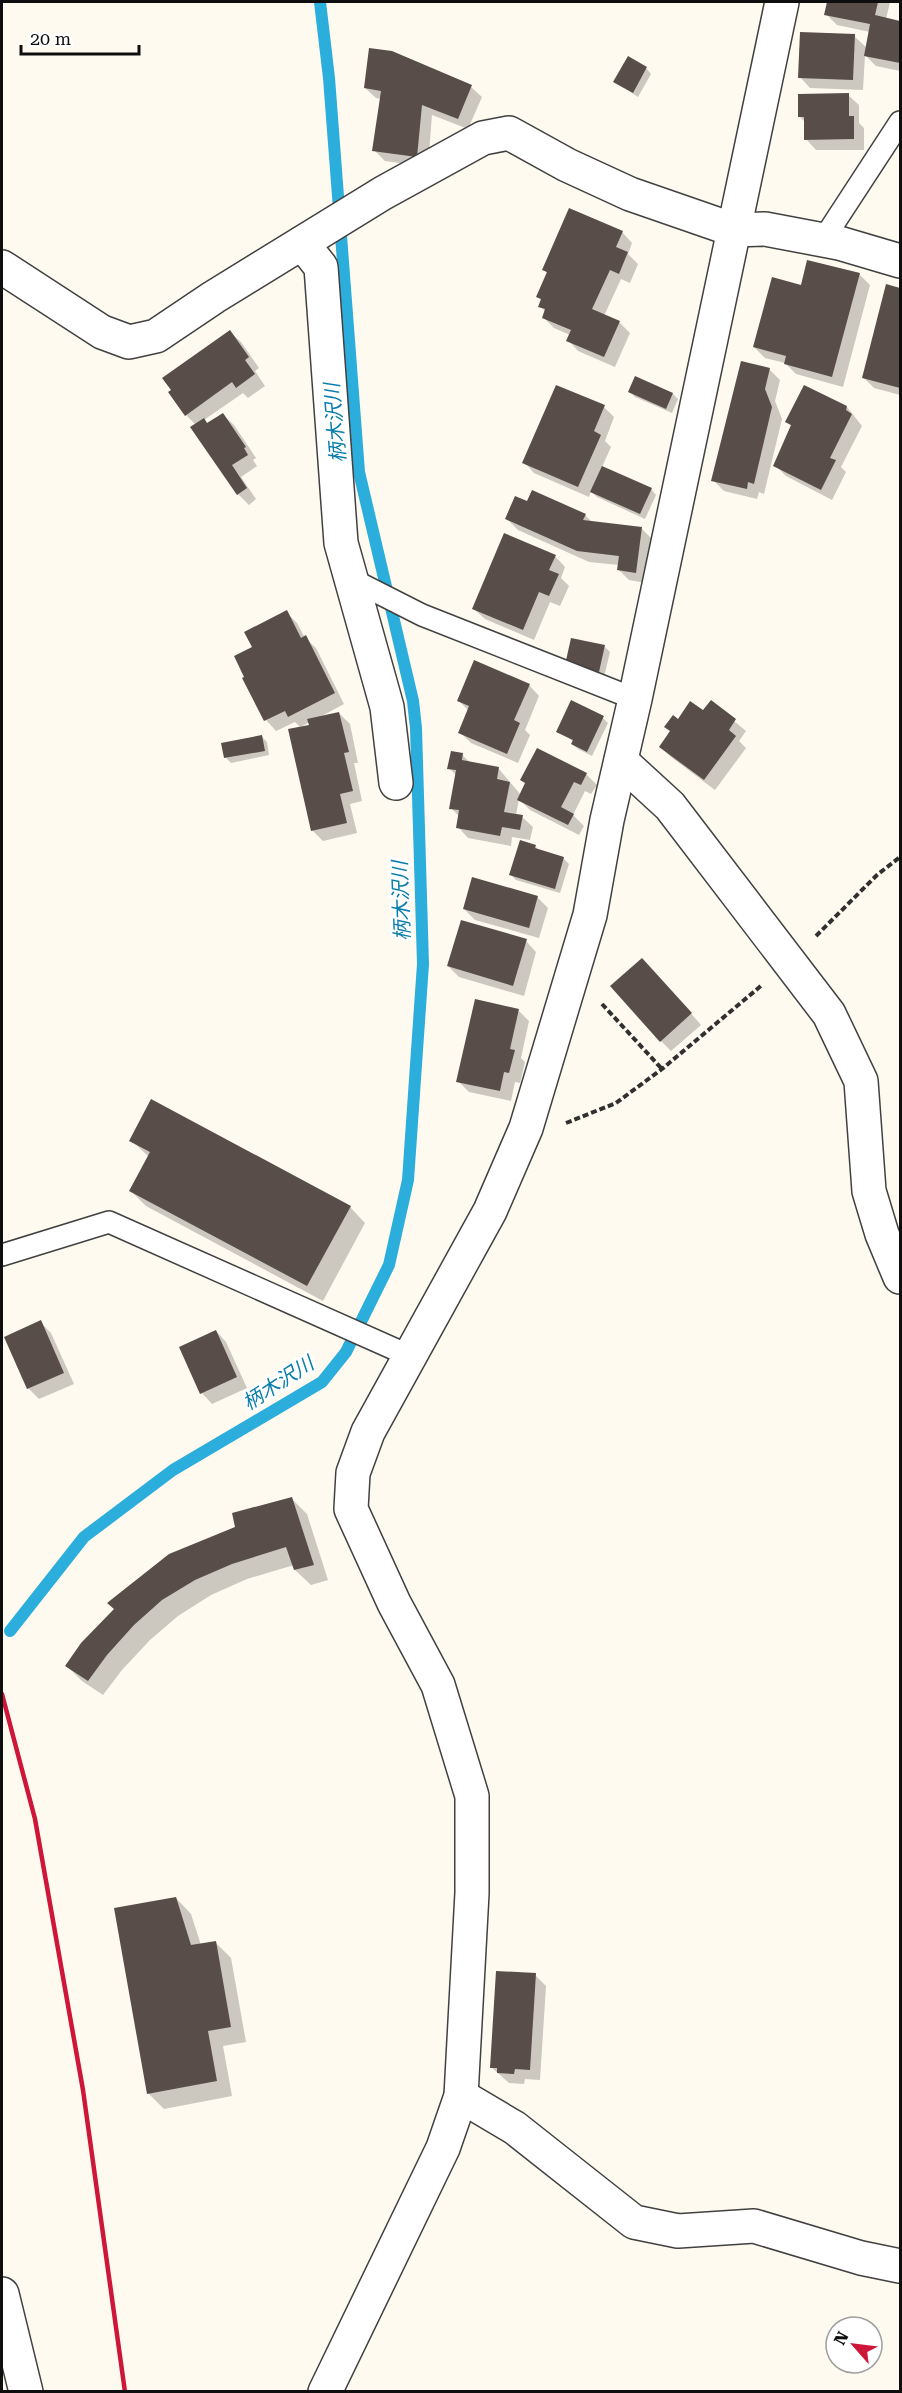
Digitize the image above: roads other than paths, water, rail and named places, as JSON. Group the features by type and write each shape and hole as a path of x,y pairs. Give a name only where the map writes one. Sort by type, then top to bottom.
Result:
{"street":[{"path":"325,2391 443,2148 461,2096 472,1893 472,1796 438,1685 394,1603 351,1509 353,1473 368,1432 490,1211 526,1128 590,915 607,820 635,699 782,2"},
{"path":"2,267 102,332 129,342 156,336 365,204 483,138 509,134 567,165 630,194 734,230 765,229 823,240 900,261"},
{"path":"309,239 321,267 341,543 387,707 396,783"},
{"path":"621,761 670,806 829,1014 861,1081 869,1191 882,1234 900,1277"},
{"path":"461,2096 516,2128 634,2222 678,2231 754,2226 861,2258 900,2266"},
{"path":"2,2294 26,2391"}],"lane":[{"path":"823,240 900,122"},
{"path":"351,579 422,615 635,699"},
{"path":"2,1255 109,1222 410,1356"}],"waterway":[{"name":"柄木沢川","path":"10,1631 84,1537 173,1470 322,1382 346,1352 389,1265 408,1180 423,964 416,728 413,701 359,472 329,78 320,2"}],"railway":[{"path":"2,1694 35,1819 83,2090 125,2392"}]}
